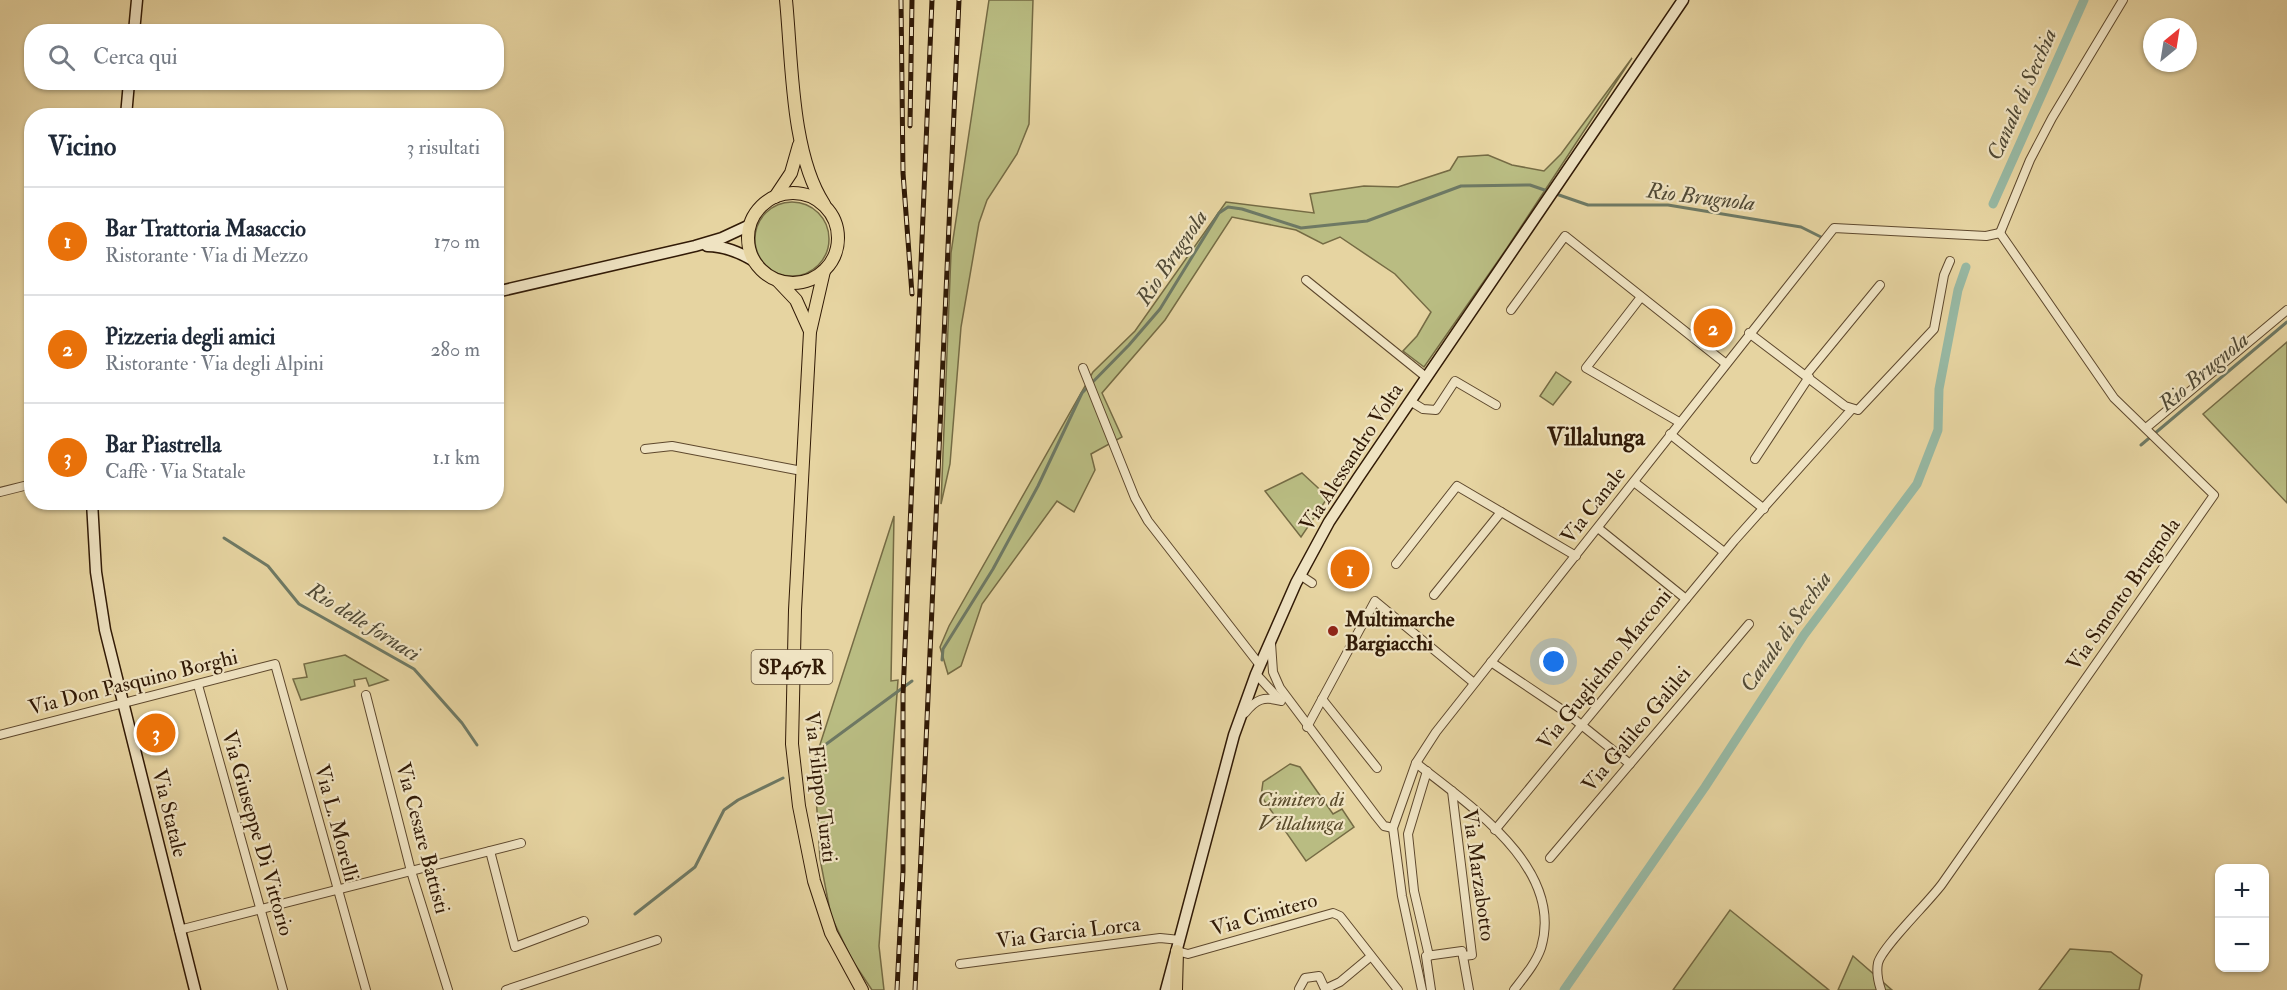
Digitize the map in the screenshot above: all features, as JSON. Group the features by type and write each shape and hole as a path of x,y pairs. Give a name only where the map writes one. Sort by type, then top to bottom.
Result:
{"main road":[{"path":"135,24 137,0"},
{"path":"786,0 800,134 811,180 828,210"},
{"name":"Via Alessandro Volta","path":"1166,990 1234,735 1271,635 1300,575 1329,522 1683,0"},
{"path":"127,108 128,90"},
{"path":"775,197 791,173 800,134"},
{"path":"775,197 789,193 804,195 817,201 828,210"},
{"name":"SP467R","path":"504,290 722,238 750,225 759,208 775,197"},
{"name":"SP467R","path":"824,271 836,252 838,241 834,220 828,210"},
{"path":"750,225 748,244 754,261"},
{"name":"SP467R","path":"695,246 721,246 741,253 776,280"},
{"path":"776,280 802,282 824,271"},
{"name":"Via Filippo Turati","path":"824,271 810,332 792,684 794,761 803,825 821,908 844,961 862,990"},
{"name":"Via Filippo Turati","path":"776,280 796,300 810,332"},
{"name":"Via Statale","path":"92,510 96,572 103,618 195,990"},
{"path":"1176,990 1178,946"}],"street":[{"path":"2000,233 2030,160 2052,118 2123,0"},
{"name":"Via Canale","path":"1422,990 1402,896 1393,828 1416,763 1436,732 1725,363 1834,228 1986,236 2000,233"},
{"name":"Via Smonto Brugnola","path":"1881,990 1877,972 1885,950 1925,908 2214,495 2103,384 2000,233"},
{"path":"1511,310 1565,236 1725,363"},
{"name":"Via Guglielmo Marconi","path":"1496,830 1724,552 1851,410 1863,406 1934,329 1944,275 1950,261"},
{"path":"1306,280 1426,377"},
{"path":"1755,459 1807,376 1880,285"},
{"path":"1641,297 1586,368 1679,422"},
{"path":"2150,433 2287,310"},
{"path":"1749,333 1851,410"},
{"path":"1083,368 1089,378 1135,498 1148,521 1281,701 1292,708"},
{"path":"1410,401 1423,409 1436,410 1455,381 1496,405"},
{"path":"1670,434 1764,509"},
{"path":"645,449 672,446 802,471"},
{"path":"1634,482 1724,552"},
{"path":"0,492 24,486"},
{"path":"1396,564 1457,486 1576,556"},
{"path":"1434,595 1501,512"},
{"path":"1598,528 1686,599"},
{"path":"1300,575 1312,583"},
{"path":"1307,726 1376,601 1474,683"},
{"name":"Via Galileo Galilei","path":"1551,858 1749,624"},
{"path":"1271,635 1272,665 1280,688 1292,708 1384,826 1393,828"},
{"path":"1491,662 1582,725 1630,764"},
{"name":"Via Don Pasquino Borghi","path":"0,735 198,686 274,664"},
{"name":"Via L. Morelli","path":"274,664 366,990"},
{"path":"1257,669 1280,688"},
{"name":"Via Giuseppe Di Vittorio","path":"198,686 283,990"},
{"name":"Via Cesare Battisti","path":"366,695 411,871 448,990"},
{"path":"1234,735 1254,701 1263,698 1281,701"},
{"path":"1322,699 1377,768"},
{"path":"1416,763 1496,830 1528,868 1539,888 1544,910 1545,931 1540,950 1514,990"},
{"path":"1427,771 1408,834 1414,891 1428,961 1431,990"},
{"name":"Via Marzabotto","path":"1452,791 1472,955 1463,956"},
{"path":"179,930 521,843"},
{"path":"490,851 515,947 584,921"},
{"name":"Via Cimitero","path":"1178,946 1188,954 1333,913 1340,916 1398,990"},
{"name":"Via Garcia Lorca","path":"960,964 1160,938 1178,946"},
{"path":"506,990 657,940"},
{"path":"1417,967 1428,961 1462,951 1469,990"},
{"path":"1299,988 1305,978 1319,976 1325,988 1340,982 1370,957"}],"green space":[{"path":"989,0 1033,0 1029,124 1017,154 987,200 979,223 961,327 950,464 941,504 951,253"},
{"path":"1632,58 1507,248 1424,367 1403,351 1417,336 1431,312 1395,274 1340,237 1323,244 1296,230 1232,217 1165,320 1102,393 1122,437 1091,454 1095,470 1074,512 1057,501 982,604 961,666 948,674 940,647 949,626 1093,372 1135,331 1226,202 1314,213 1310,194 1364,186 1398,187 1450,170 1458,157 1488,155 1512,165 1544,171 1561,154"},
{"path":"785,202 799,202 813,208 823,218 829,232 827,253 813,270 799,276 785,276 771,270 761,260 755,246 755,232 761,218 771,208"},
{"path":"2287,342 2287,503 2203,414"},
{"path":"1556,372 1571,382 1553,405 1540,396"},
{"path":"1302,473 1328,497 1301,537 1265,491"},
{"path":"894,516 891,681 898,680 879,946 884,990 872,990 852,960 831,916 820,859 814,763"},
{"path":"345,655 388,680 369,686 366,678 354,680 355,686 301,700 293,679 307,677 304,664"},
{"name":"Cimitero di Villalunga","path":"1290,764 1300,767 1333,814 1342,809 1354,827 1306,861 1261,796 1263,782"},
{"path":"1730,910 1829,990 1673,990"},
{"path":"2070,949 2111,952 2142,975 2139,990 2039,990"},
{"path":"1853,956 1892,990 1838,990"}],"waterway":[{"name":"Canale di Secchia","path":"1993,204 2084,0"},
{"name":"Rio Brugnola","path":"942,660 943,649 993,569 1038,486 1082,393 1160,309 1219,213 1228,207 1242,209 1301,228 1367,221 1461,186 1530,185 1588,205 1668,205 1801,227 1821,237"},
{"name":"Canale di Secchia","path":"1564,990 1705,787 1804,635 1917,484 1938,430 1939,389 1958,290 1966,267"},
{"name":"Rio Brugnola","path":"2141,445 2287,322"},
{"name":"Rio delle fornaci","path":"224,538 268,566 299,604 414,669 462,723 477,745"},
{"name":"Rio Brugnola","path":"825,745 912,681"},
{"name":"Rio Brugnola","path":"635,914 695,867 724,810 738,800 783,778"}],"railway":[{"path":"901,0 903,173 912,294"},
{"path":"910,126 912,0"},
{"path":"897,990 903,871 903,695 932,0"},
{"path":"915,990 959,0"}],"place":[{"name":"Pizzeria degli amici","path":"1713,328"},
{"name":"Bar Trattoria Masaccio","path":"1350,569"},
{"name":"Multimarche Bargiacchi","path":"1333,631"},
{"name":"Bar Piastrella","path":"156,733"}],"district":[{"name":"Villalunga","path":"1596,437"}]}
